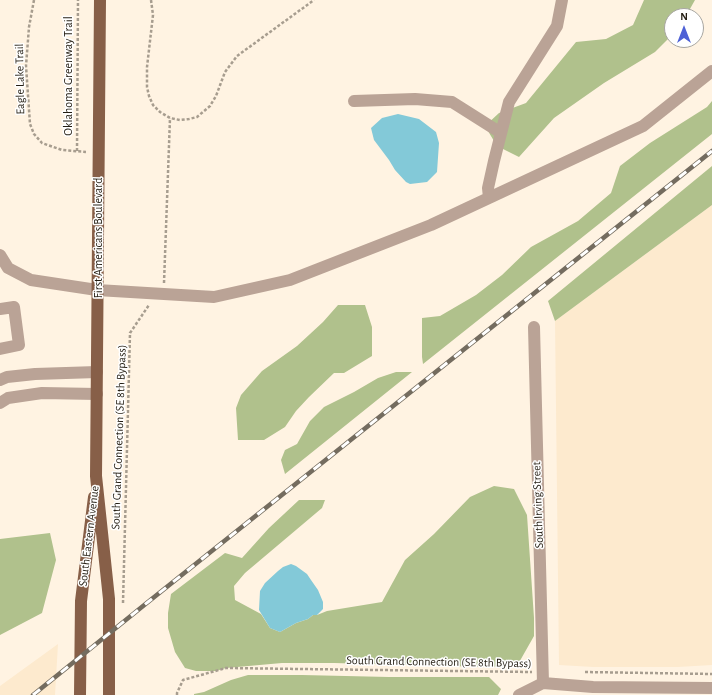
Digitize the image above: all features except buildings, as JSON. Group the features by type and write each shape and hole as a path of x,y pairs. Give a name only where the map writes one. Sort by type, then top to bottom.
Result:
{"main road":[{"name":"First Americans Boulevard","path":"96,476 100,0"},
{"name":"South Eastern Avenue","path":"80,695 81,601 96,476"},
{"name":"South Eastern Avenue","path":"96,476 109,599 109,695"}],"street":[{"path":"489,198 488,188 509,102 557,26 562,0"},
{"path":"0,255 8,268 31,280 98,290 214,297 290,280 431,225 642,126 712,71"},
{"path":"354,101 415,99 452,102 501,133"},
{"path":"0,310 14,307 19,345 0,349"},
{"name":"South Irving Street","path":"534,327 543,678"},
{"path":"0,380 7,376 97,372"},
{"path":"0,403 8,398 42,393 97,394"},
{"path":"519,695 543,678 593,687 712,688"}],"path":[{"name":"Eagle Lake Trail","path":"34,0 29,27 26,66 30,124 34,134 42,143 62,150 77,151"},
{"name":"Oklahoma Greenway Trail","path":"77,151 78,0"},
{"path":"151,0 153,15 147,67 147,88 153,105 160,112 170,118 180,120 197,117 210,106 216,96 225,72 237,56 314,0"},
{"name":"South Grand Connection (SE 8th Bypass)","path":"123,608 130,333 164,284 170,118"},
{"name":"South Grand Connection (SE 8th Bypass)","path":"177,695 183,680 226,668 543,678"},
{"path":"581,672 712,674"}],"shaded area":[{"path":"712,205 712,665 678,667 593,667 559,665 555,321"},
{"path":"58,644 55,695 0,695 0,686"}],"green space":[{"path":"644,0 695,0 690,8 664,8 664,43 655,52 604,83 554,118 519,157 497,146 485,126 499,113 526,103 576,42 606,39 633,25"},
{"path":"712,101 712,134 423,364 422,318 440,316 476,295 502,275 531,247 578,221 611,193 620,166 650,143 707,107"},
{"path":"712,166 712,205 555,321 548,301"},
{"path":"338,305 365,305 372,327 372,356 344,373 334,373 296,411 285,427 264,440 238,440 236,408 241,395 262,371 297,346 323,322"},
{"path":"396,372 412,372 285,474 281,460 285,450 297,444 310,421 324,407 378,378"},
{"path":"494,486 514,489 527,515 534,636 517,666 485,667 282,663 226,668 216,671 196,671 185,668 175,652 168,628 168,613 171,594 225,553 242,558 269,528 299,500 325,500 322,508 245,573 234,586 235,600 261,614 270,628 280,632 296,623 308,619 313,615 327,611 382,602 405,560 434,534 470,497"},
{"path":"50,533 56,560 42,613 0,635 0,539"},
{"path":"248,675 489,677 501,689 498,695 194,695 231,680"}],"water":[{"path":"398,114 419,119 436,132 439,143 437,172 427,182 410,184 406,182 395,170 374,140 371,128 382,118"},
{"path":"291,564 307,574 318,590 323,602 323,609 317,615 313,615 308,619 296,623 280,632 270,628 259,610 260,591 265,583 278,571"}],"railway":[{"path":"33,695 712,151"}]}
